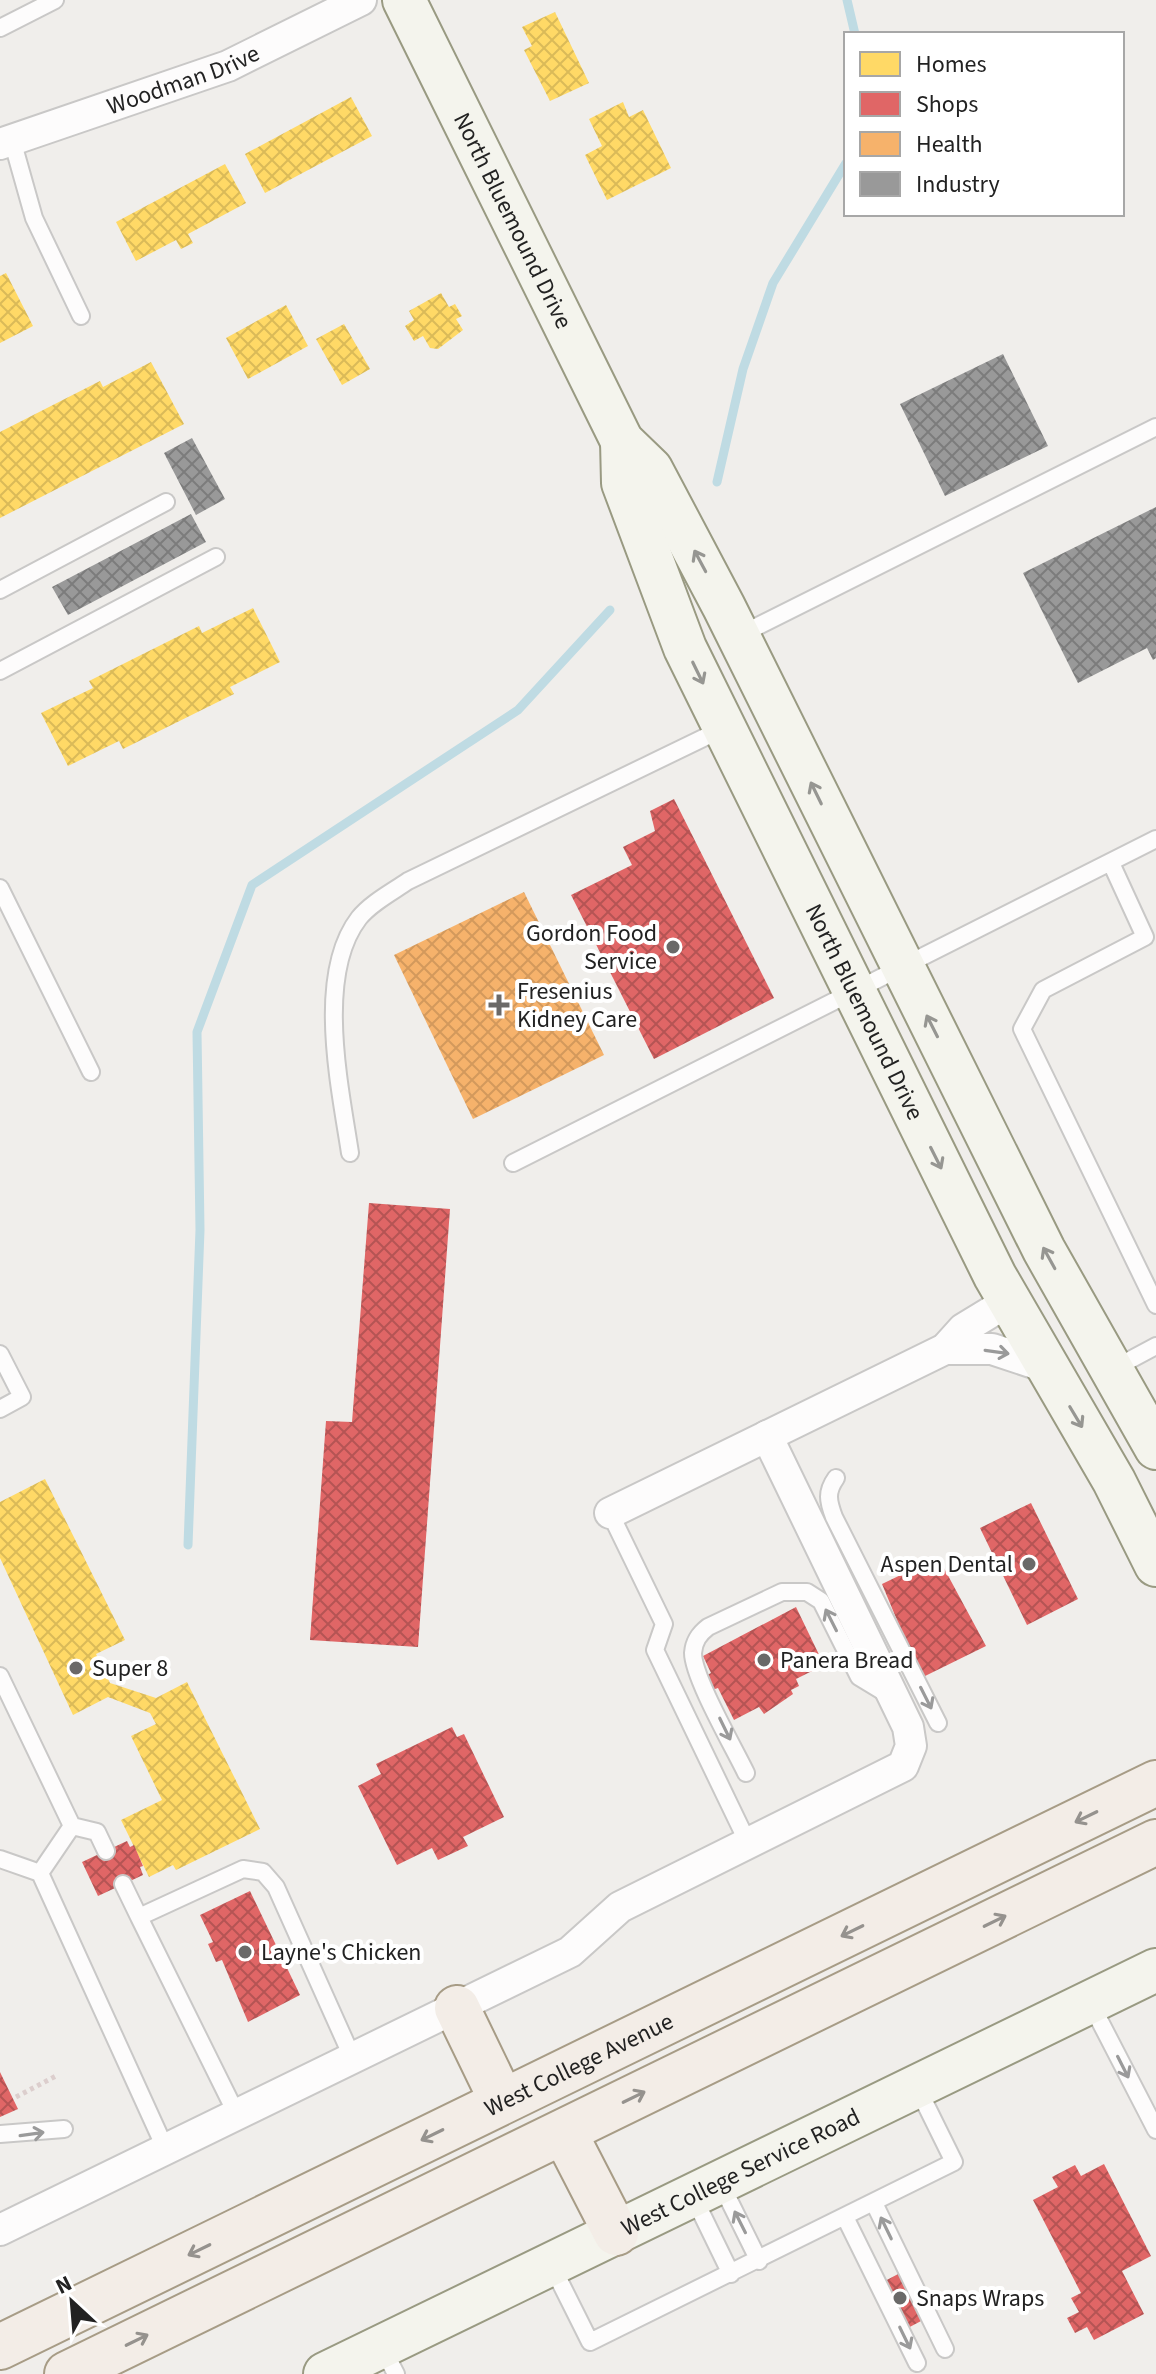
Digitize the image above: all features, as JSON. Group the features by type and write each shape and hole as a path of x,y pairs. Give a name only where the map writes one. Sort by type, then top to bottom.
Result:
{"main road":[{"name":"North Bluemound Drive","path":"404,0 622,441 651,469 739,636 1044,1250 1150,1438"},
{"name":"North Bluemound Drive","path":"622,441 623,483 685,648 853,993 1009,1301 1114,1481 1156,1565"},
{"path":"1009,1301 1029,1299 1048,1305 1102,1399 1150,1438"},
{"name":"West College Avenue","path":"0,2347 1156,1783"},
{"path":"67,2374 1156,1842"},
{"name":"West College Service Road","path":"325,2374 389,2360 551,2265 1156,1970"},
{"path":"457,2008 502,2101"},
{"path":"564,2132 616,2233"}],"street":[{"name":"Woodman Drive","path":"6,142 228,66 361,0"},
{"path":"610,1513 945,1349 963,1329 1009,1301"},
{"path":"945,1349 992,1349 1046,1367"},
{"path":"0,2230 570,1952 620,1907 903,1766 911,1746 911,1736 767,1436"}],"lane":[{"path":"0,28 55,0"},
{"path":"6,142 34,218 81,316"},
{"path":"739,636 1156,427"},
{"path":"0,590 166,502"},
{"path":"0,671 216,557"},
{"path":"350,1153 336,1058 337,969 341,954 361,915 408,881 724,728"},
{"path":"513,1163 1156,839"},
{"path":"1111,863 1145,937 1043,990 1022,1029 1156,1305"},
{"path":"0,888 91,1072"},
{"path":"1111,1370 1156,1346"},
{"path":"0,1354 22,1397 0,1409"},
{"path":"836,1478 829,1488 828,1502 834,1517 938,1723"},
{"path":"610,1513 664,1624 655,1650 748,1843"},
{"path":"746,1773 696,1669 695,1644 698,1635 708,1627 782,1592 807,1592 821,1601 859,1677 895,1699"},
{"path":"0,1676 72,1826"},
{"path":"72,1826 97,1832 106,1851"},
{"path":"40,1873 72,1826"},
{"path":"0,1859 40,1873 166,2150"},
{"path":"139,1917 243,1869 263,1872 276,1887 353,2059"},
{"path":"123,1884 237,2115"},
{"path":"1091,2003 1156,2130"},
{"path":"551,2265 590,2342 759,2261 954,2162 917,2087"},
{"path":"0,2134 64,2129"},
{"path":"706,2190 759,2261"},
{"path":"706,2190 731,2274"},
{"path":"874,2203 945,2349"},
{"path":"845,2217 917,2363"}],"path":[{"path":"16,2097 56,2076"}],"building: Homes":[{"path":"555,12 589,83 550,101 524,50 532,46 522,27"},
{"path":"351,97 372,136 265,193 245,154"},
{"path":"623,102 629,117 643,110 671,168 607,200 585,155 602,146 589,119"},
{"path":"225,164 246,203 188,234 193,243 181,249 176,240 136,261 116,222"},
{"path":"6,273 33,326 0,343 0,276"},
{"path":"441,293 449,307 455,304 462,316 456,319 463,330 438,349 430,348 423,336 414,341 405,326 414,320 409,311"},
{"path":"286,305 308,346 248,379 226,338"},
{"path":"344,324 370,369 342,385 316,339"},
{"path":"151,362 184,424 0,518 0,432 100,381 103,387"},
{"path":"253,608 280,662 230,687 234,694 123,749 119,741 68,766 41,713 93,688 89,681 199,626 202,633"},
{"name":"Super 8","path":"45,1479 125,1640 96,1654 110,1683 156,1698 187,1682 260,1829 176,1870 173,1865 149,1877 121,1820 162,1800 131,1736 156,1724 150,1713 108,1697 73,1715 0,1558 0,1502"}],"building: Shops":[{"name":"Gordon Food Service","path":"674,799 774,998 654,1059 571,895 632,865 623,847 655,831 650,811"},
{"path":"369,1203 450,1209 418,1647 310,1640 326,1421 352,1422"},
{"name":"Aspen Dental","path":"1031,1503 1078,1599 1027,1625 980,1528"},
{"path":"938,1557 986,1646 921,1678 882,1584"},
{"name":"Panera Bread","path":"796,1607 824,1665 796,1679 799,1686 791,1690 793,1694 764,1714 759,1707 734,1720 718,1688 712,1690 705,1676 711,1673 703,1656"},
{"path":"452,1727 457,1737 464,1734 504,1817 463,1837 468,1846 438,1860 432,1848 397,1865 358,1786 381,1774 376,1764"},
{"path":"127,1841 130,1847 134,1845 143,1866 140,1867 143,1875 98,1896 82,1862"},
{"name":"Layne's Chicken","path":"250,1891 300,1995 248,2022 222,1960 216,1962 208,1944 213,1942 200,1915"},
{"path":"0,2072 18,2109 0,2117"},
{"path":"1104,2164 1151,2256 1122,2271 1144,2314 1094,2340 1087,2327 1075,2333 1067,2318 1079,2312 1071,2298 1081,2293 1033,2200 1058,2187 1052,2177 1075,2165 1081,2176"},
{"name":"Snaps Wraps","path":"900,2273 923,2320 904,2330 883,2282"}],"building: Health":[{"name":"Fresenius Kidney Care","path":"524,892 604,1055 473,1119 394,955"}],"building: Industry":[{"path":"1003,354 1048,446 945,496 900,404"},
{"path":"192,438 225,499 196,515 164,453"},
{"path":"1156,507 1156,658 1153,660 1147,648 1078,683 1023,573"},
{"path":"191,514 206,542 68,615 52,587"}],"waterway":[{"path":"847,0 855,32"},
{"path":"717,482 743,369 773,283 844,166"},
{"path":"188,1545 200,1230 197,1032 252,885 518,710 610,610"}],"place":[{"name":"Gordon Food Service","path":"673,947"},
{"name":"Fresenius Kidney Care","path":"499,1005"},
{"name":"Aspen Dental","path":"1029,1564"},
{"name":"Panera Bread","path":"764,1660"},
{"name":"Super 8","path":"76,1668"},
{"name":"Layne's Chicken","path":"245,1952"},
{"name":"Snaps Wraps","path":"900,2298"}]}
